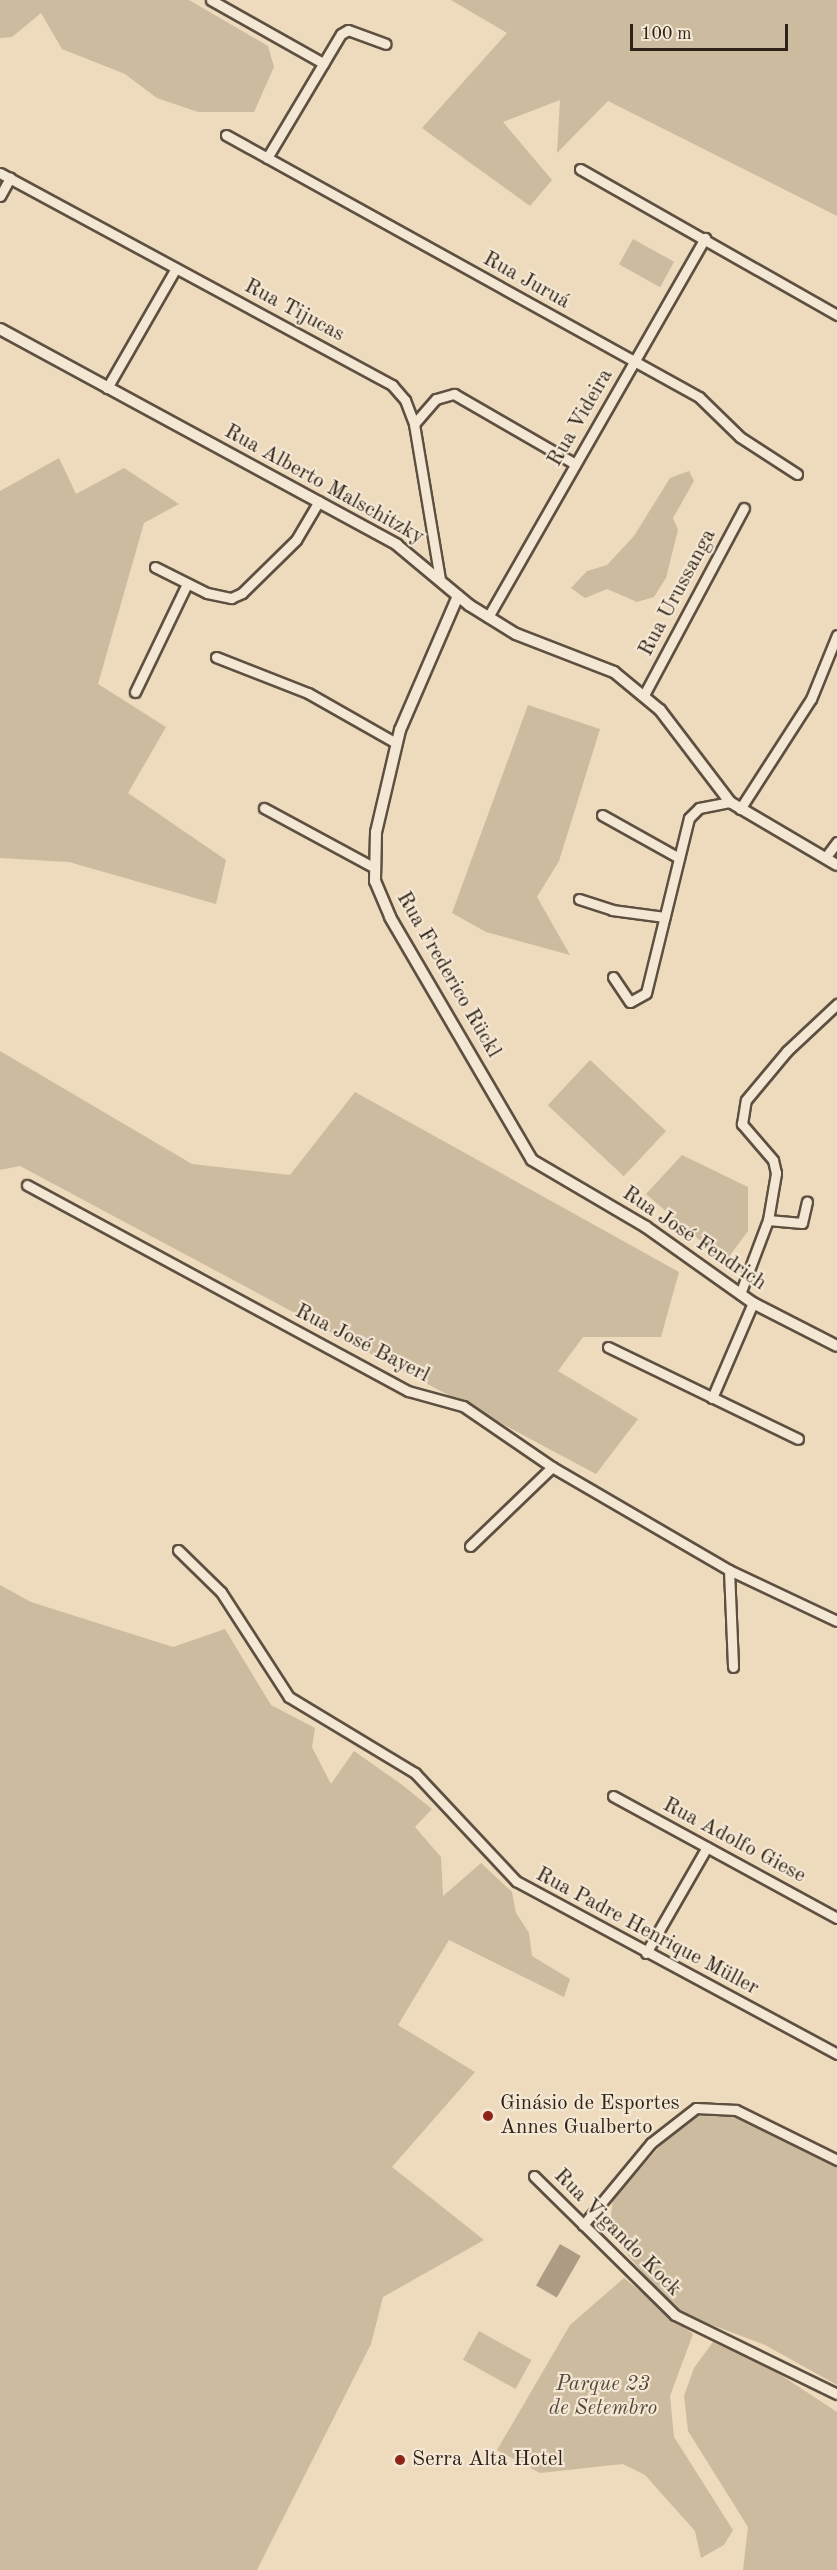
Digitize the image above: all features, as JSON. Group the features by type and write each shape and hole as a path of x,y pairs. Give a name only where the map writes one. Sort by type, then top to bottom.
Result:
{"street":[{"path":"211,0 323,63"},
{"path":"267,158 323,63 348,30 386,44"},
{"name":"Rua Juruá","path":"226,135 699,398 740,438 797,474"},
{"path":"580,169 837,315"},
{"name":"Rua Tijucas","path":"0,173 382,378 405,400 414,424 440,579"},
{"path":"0,196 10,178"},
{"name":"Rua Videira","path":"488,617 705,238"},
{"path":"107,388 177,268"},
{"name":"Rua Alberto Malschitzky","path":"0,329 398,545 458,596 488,617 528,640 595,662 644,695 735,806 837,865"},
{"path":"414,424 436,399 454,394 575,464"},
{"path":"155,567 187,584 218,596 242,593 297,540 319,501"},
{"name":"Rua Urussanga","path":"644,695 744,508"},
{"path":"135,692 187,584"},
{"name":"Rua Frederico Rückl","path":"458,596 396,743 373,867 390,917 532,1160"},
{"path":"613,977 623,999 642,999 694,810 735,806 811,699 837,635"},
{"path":"216,657 308,693 396,743"},
{"path":"264,807 373,867"},
{"path":"602,815 679,858"},
{"path":"825,858 837,842"},
{"path":"579,899 612,910 665,917"},
{"path":"740,1294 768,1220 776,1173 772,1160 742,1124 746,1100 787,1051 837,1004"},
{"name":"Rua José Fendrich","path":"532,1160 646,1227 753,1303 837,1346"},
{"name":"Rua José Bayerl","path":"27,1185 408,1392 463,1406 552,1467 729,1570 837,1621"},
{"path":"768,1220 802,1223 807,1202"},
{"path":"712,1398 753,1303"},
{"path":"608,1347 798,1439"},
{"path":"470,1546 552,1467"},
{"name":"Rua Padre Henrique Müller","path":"178,1550 221,1592 289,1697 409,1769 516,1881 837,2054"},
{"path":"729,1570 733,1667"},
{"name":"Rua Adolfo Giese","path":"613,1796 837,1918"},
{"path":"646,1953 707,1847"},
{"path":"583,2225 657,2137 696,2108 736,2110 837,2160"},
{"name":"Rua Vigando Kock","path":"534,2176 675,2315 837,2394"}],"green space":[{"path":"0,0 189,0 268,46 274,67 254,112 198,112 157,98 125,74 62,49 41,13 12,37 0,38"},
{"path":"451,0 837,0 837,216 608,101 557,153 560,100 503,122 552,180 530,206 422,128 507,33"},
{"path":"633,239 674,262 660,287 619,264"},
{"path":"59,458 76,494 124,468 179,504 144,523 98,684 166,727 128,793 226,860 216,904 69,862 0,858 0,491"},
{"path":"689,471 694,481 673,518 678,530 666,578 654,597 637,602 607,589 585,598 571,588 587,571 607,565 634,536 670,478"},
{"path":"528,705 600,729 559,861 537,897 570,955 486,932 452,913"},
{"path":"0,1051 192,1164 290,1175 355,1092 679,1272 661,1337 583,1337 558,1371 638,1419 596,1474 20,1166 0,1170"},
{"path":"590,1060 666,1131 624,1176 548,1105"},
{"path":"682,1155 748,1187 748,1231 725,1262 646,1194"},
{"path":"0,1585 31,1602 173,1647 225,1629 271,1705 315,1728 312,1747 331,1784 354,1751 432,1809 415,1827 441,1857 443,1896 481,1863 512,1892 516,1913 529,1933 532,1956 570,1979 564,1997 449,1940 398,2025 475,2072 392,2167 484,2240 383,2297 371,2344 257,2570 0,2570"},
{"path":"731,2114 837,2167 837,2385 765,2345 675,2311 609,2233 613,2199 680,2124 694,2116"},
{"name":"Parque 23 de Setembro","path":"624,2278 693,2334 670,2396 674,2437 733,2530 724,2545 701,2558 695,2531 645,2475 623,2464 540,2473 497,2450 570,2325"},
{"path":"479,2331 531,2360 515,2389 463,2360"},
{"name":"Parque 23 de Setembro","path":"713,2342 767,2366 837,2412 837,2570 743,2570 748,2527 688,2431 684,2396 694,2368"}],"shaded area":[{"path":"560,2244 581,2256 557,2298 536,2286"}],"place":[{"name":"Ginásio de Esportes Annes Gualberto","path":"488,2116"},
{"name":"Serra Alta Hotel","path":"400,2460"}]}
